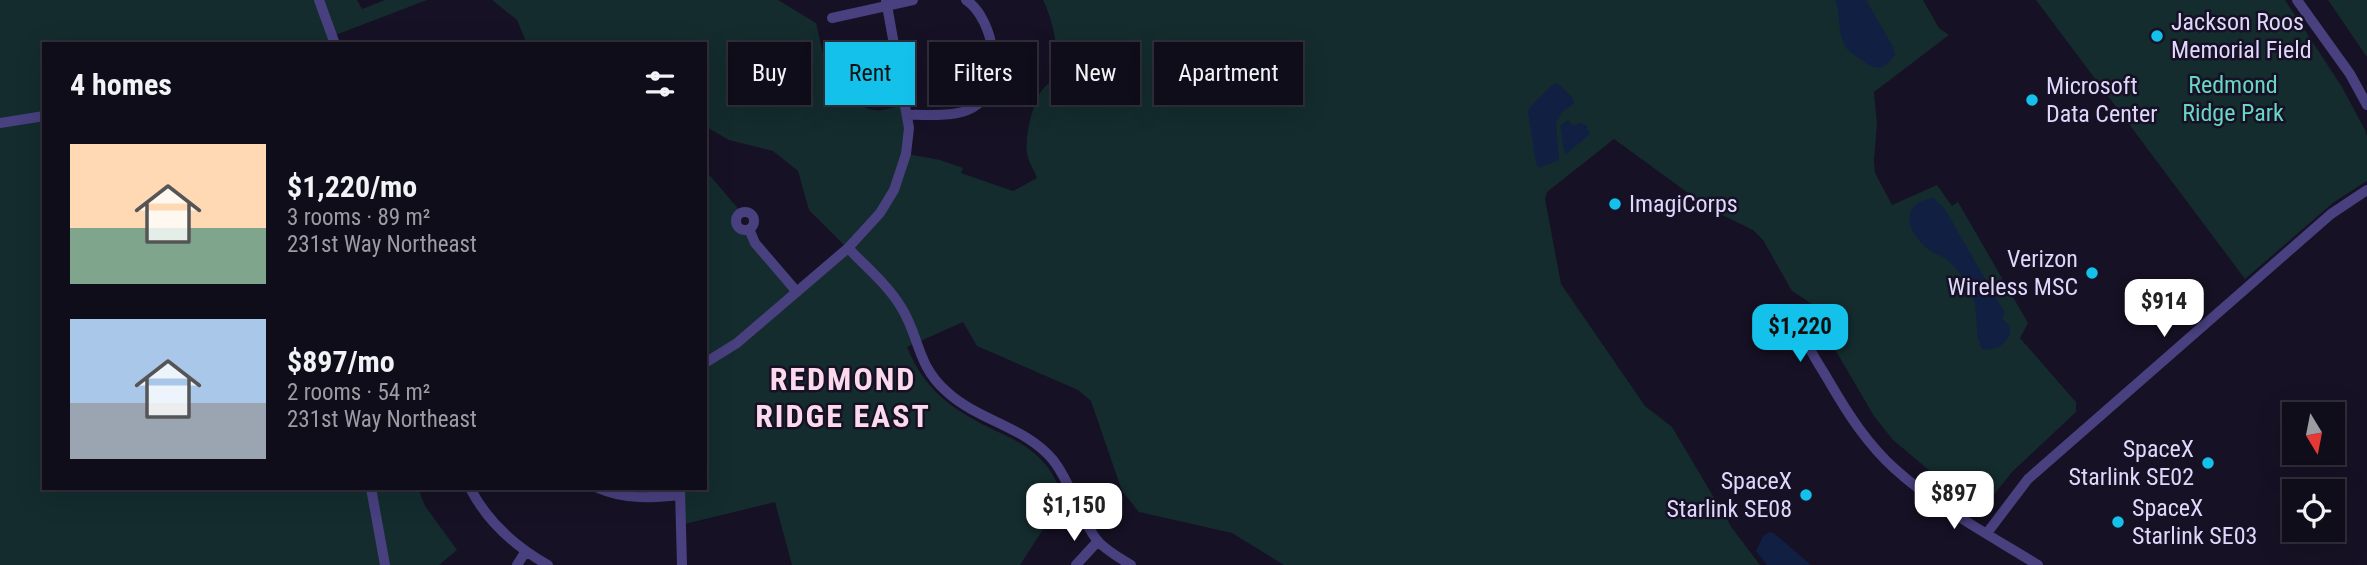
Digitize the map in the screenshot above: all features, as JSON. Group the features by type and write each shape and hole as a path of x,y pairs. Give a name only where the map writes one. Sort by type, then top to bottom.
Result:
{"street":[{"path":"319,0 334,42"},
{"path":"832,18 887,3 913,0"},
{"path":"907,115 957,113 977,105 986,95 990,85 992,51 984,20 977,9 965,0"},
{"path":"2297,0 2350,74 2367,105"},
{"path":"707,362 737,343 848,248 880,213 894,190 908,143 907,115 887,3"},
{"path":"0,123 42,116"},
{"path":"1987,533 2028,479 2331,214 2367,190"},
{"path":"749,229 755,243 797,292"},
{"path":"848,248 902,308 921,359 937,382 961,403 1012,429 1041,448 1061,471 1098,541 1131,565"},
{"path":"1802,326 1807,345 1870,443 1894,469 1928,496 2038,565"},
{"path":"371,490 385,565"},
{"path":"471,490 493,521 526,551 548,565"},
{"path":"602,490 613,495 636,498 680,492 682,565"},
{"path":"1076,565 1098,541"},
{"path":"517,565 526,551"}],"green space":[{"path":"0,0 357,0 362,9 385,0 427,0 333,36 334,42 42,42 42,490 419,490 425,506 457,550 439,565 0,565"},
{"path":"492,0 778,0 816,23 825,62 825,105 860,105 885,110 906,105 907,154 940,160 963,168 961,173 1013,191 1037,178 1028,156 1028,131 1039,95 1051,80 1051,105 1140,105 1140,42 1056,42 1043,0 1923,0 1939,28 1949,35 1874,92 1877,124 1875,173 1892,205 1937,185 1952,206 1958,202 2028,323 2020,338 2076,402 2076,412 2012,472 1984,507 1974,508 1893,440 1874,416 1830,341 1818,308 1792,291 1763,240 1753,230 1710,209 1614,139 1547,192 1545,199 1561,284 1645,406 1672,427 1732,528 1760,565 1284,565 1232,533 1139,512 1122,491 1091,401 1078,390 977,346 963,322 907,347 922,375 940,396 963,413 1027,447 1045,464 1055,479 1064,497 1020,565 792,565 775,502 681,525 680,496 659,498 610,490 707,490 707,172 741,212 735,220 737,226 746,230 797,292 847,248 809,210 798,171 773,151 729,140 707,127 707,42 526,42 517,20"},
{"name":"Redmond Ridge Park","path":"2036,0 2285,0 2342,87 2365,130 2367,181 2334,202 2245,279"},
{"path":"2328,0 2367,0 2367,57"}],"water":[{"path":"1836,0 1866,0 1893,47 1895,54 1887,64 1875,67 1847,49 1841,34"},
{"path":"1557,83 1573,98 1574,103 1562,112 1556,123 1559,160 1539,168 1528,112 1552,85"},
{"path":"1568,120 1573,126 1579,123 1586,125 1590,134 1565,155 1560,126"},
{"path":"1933,198 1944,208 2005,313 2002,318 2010,327 2010,334 1999,347 1982,349 1975,305 1966,283 1951,263 1921,242 1911,227 1911,212 1915,206"},
{"path":"1769,532 1774,533 1811,565 1767,565 1756,551 1763,536"}],"place":[{"name":"Jackson Roos Memorial Field","path":"2157,36"},
{"name":"Microsoft Data Center","path":"2032,100"},
{"name":"ImagiCorps","path":"1615,204"},
{"name":"Verizon Wireless MSC","path":"2092,273"},
{"name":"SpaceX Starlink SE02","path":"2208,463"},
{"name":"SpaceX Starlink SE08","path":"1806,495"},
{"name":"SpaceX Starlink SE03","path":"2118,522"}],"district":[{"name":"REDMOND RIDGE EAST","path":"843,398"}]}
